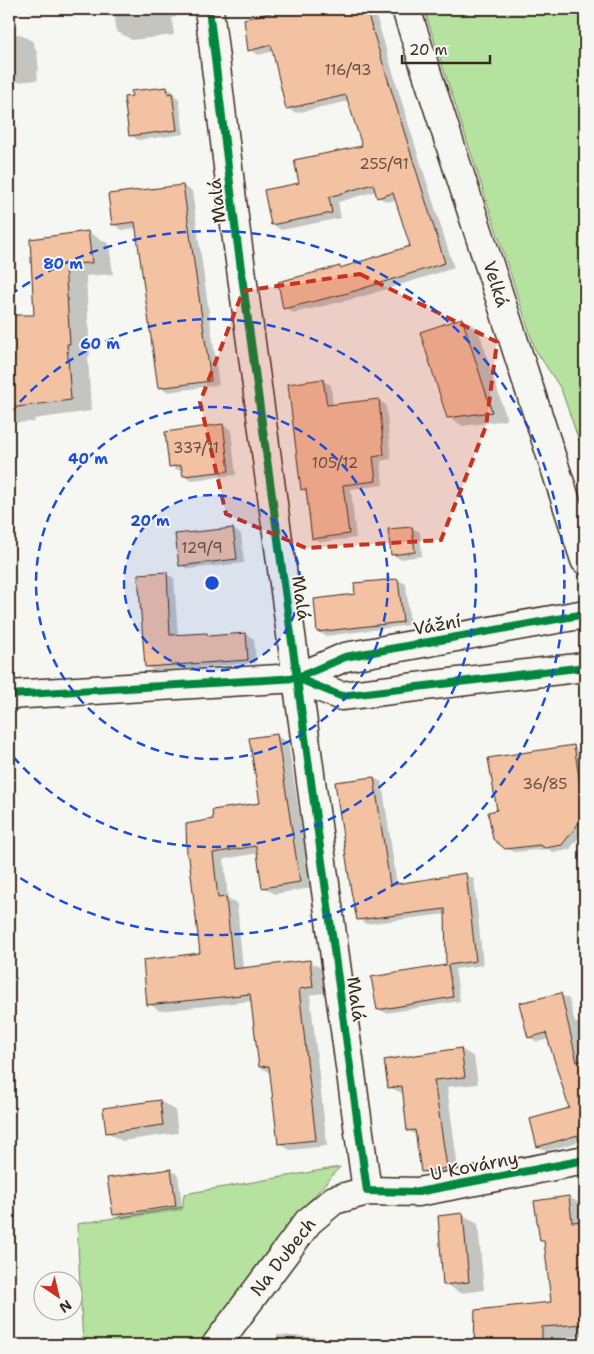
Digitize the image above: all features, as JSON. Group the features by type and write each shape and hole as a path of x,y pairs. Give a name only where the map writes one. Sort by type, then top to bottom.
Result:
{"street":[{"name":"Malá","path":"209,9 234,225 367,1191"},
{"name":"Velká","path":"406,9 579,519 585,560"},
{"name":"Vážní","path":"9,695 297,678 345,657 585,614"},
{"name":"Vážní","path":"297,678 341,696 585,667"},
{"name":"U Kovárny","path":"367,1191 418,1192 585,1160"},
{"name":"Na Dubech","path":"216,1345 308,1222 334,1200 367,1191"}],"highlighted area":[{"path":"360,274 497,342 486,426 441,540 306,548 226,514 200,402 243,291"}],"green space":[{"path":"424,9 585,9 585,465 584,455 561,389 535,349"},
{"path":"340,1167 297,1215 203,1345 83,1345 82,1272 79,1272 77,1224 183,1207 184,1194"}],"building":[{"path":"286,9 366,9 445,263 348,293 283,309 278,282 340,266 340,268 410,246 393,193 377,198 373,184 329,197 332,213 271,225 264,190 299,183 294,160 362,146 346,95 286,109 271,45 248,51 244,19"},
{"path":"167,87 168,94 172,93 177,130 129,136 124,97 132,96 131,91"},
{"path":"183,185 211,381 158,388 135,222 112,225 108,194"},
{"path":"88,231 92,263 65,264 70,344 67,344 71,400 9,408 9,315 34,315 30,239"},
{"path":"462,318 492,412 447,418 420,332"},
{"path":"323,379 327,405 379,399 384,455 373,457 376,481 343,485 349,534 312,539 306,489 301,490 288,384"},
{"path":"223,424 229,471 183,476 181,465 169,467 165,432"},
{"path":"412,527 415,552 391,555 388,529"},
{"path":"233,528 237,559 179,566 175,534"},
{"path":"167,572 170,635 207,633 208,636 246,633 248,660 145,667 138,574"},
{"path":"398,579 403,622 317,632 314,599 355,594 354,583"},
{"path":"277,734 300,882 262,888 256,846 213,853 218,898 226,897 233,969 310,960 313,987 299,989 316,1140 278,1144 269,1066 259,1067 250,994 147,1005 143,960 200,953 189,857 187,857 186,824 213,819 212,810 260,803 249,738"},
{"path":"574,745 585,815 562,845 545,848 540,845 505,849 493,839 488,812 497,810 488,758"},
{"path":"374,777 390,885 466,873 476,961 448,965 453,997 377,1010 371,977 446,965 445,909 357,920 335,782"},
{"path":"561,993 577,1062 585,1060 585,1141 579,1141 578,1135 537,1147 530,1119 569,1108 546,1033 528,1038 519,1003"},
{"path":"461,1048 465,1077 434,1080 447,1168 421,1172 415,1130 407,1131 402,1086 388,1088 384,1060"},
{"path":"160,1100 163,1125 106,1133 103,1108"},
{"path":"171,1169 176,1206 113,1215 107,1178"},
{"path":"569,1196 572,1222 585,1221 585,1265 578,1266 585,1307 585,1324 542,1327 542,1345 474,1345 475,1310 551,1302 544,1241 540,1241 534,1201"},
{"path":"463,1213 469,1282 443,1285 438,1216"}],"cycle path":[{"path":"209,9 235,225 367,1191 418,1192 585,1160"},
{"path":"9,695 297,678 345,657 585,614"},
{"path":"297,678 341,696 585,667"}]}
